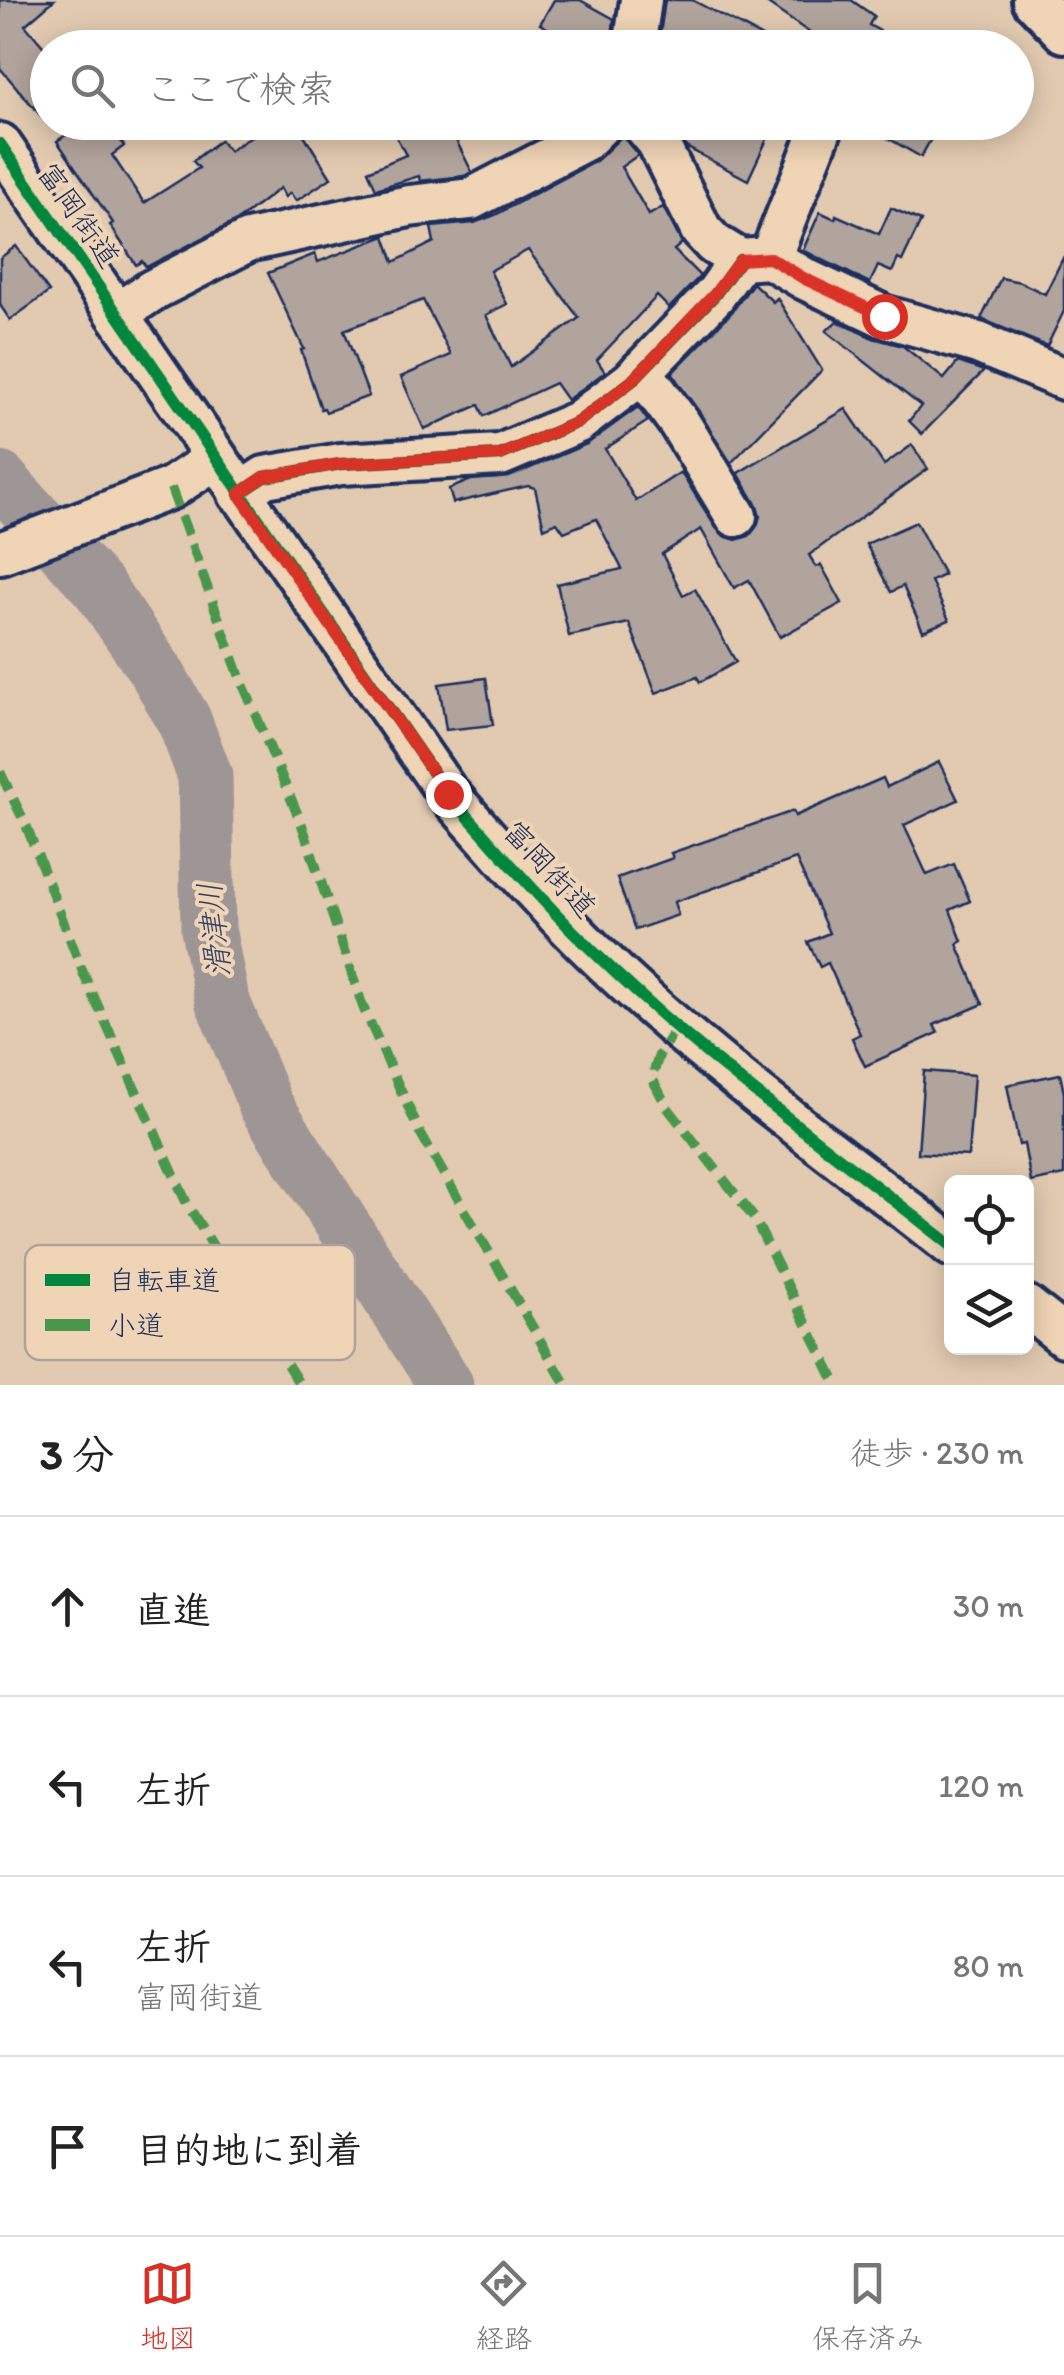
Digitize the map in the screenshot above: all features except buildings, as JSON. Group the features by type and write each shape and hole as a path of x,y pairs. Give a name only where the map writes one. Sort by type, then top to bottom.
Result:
{"street":[{"path":"637,30 642,0"},
{"path":"1033,0 1064,32"},
{"path":"117,314 153,290 248,241 409,206 471,198 585,140"},
{"path":"656,140 701,230 714,244 805,279 884,316 978,343 1064,380"},
{"path":"239,494 264,477 340,464 500,455 578,422 641,371 714,295 755,259 815,140"},
{"name":"富岡街道","path":"0,144 448,794 599,958 676,1026 944,1240"},
{"path":"641,371 680,424 736,516"},
{"path":"0,553 164,490 215,459"},
{"path":"1034,1312 1064,1336"}],"waterway":[{"name":"滑津川","path":"0,479 99,588 184,720 205,776 208,929 222,1000 266,1106 446,1385"}],"marked path":[{"path":"171,488 240,677 302,825 363,1007 420,1133 566,1385"},
{"path":"0,772 26,825 84,975 188,1206 212,1245"},
{"path":"676,1027 659,1055 652,1078 667,1107 754,1218 837,1385"},
{"path":"284,1360 300,1385"}],"cycle path":[{"path":"0,144 448,794 559,917 640,995 727,1069 944,1240"},
{"path":"239,494 265,477 341,464 500,455 578,422 632,381 715,295 740,260"}],"route":[{"path":"448,794 239,494 264,477 340,464 500,455 578,422 632,381 714,295 740,260 770,258 884,316"}]}
